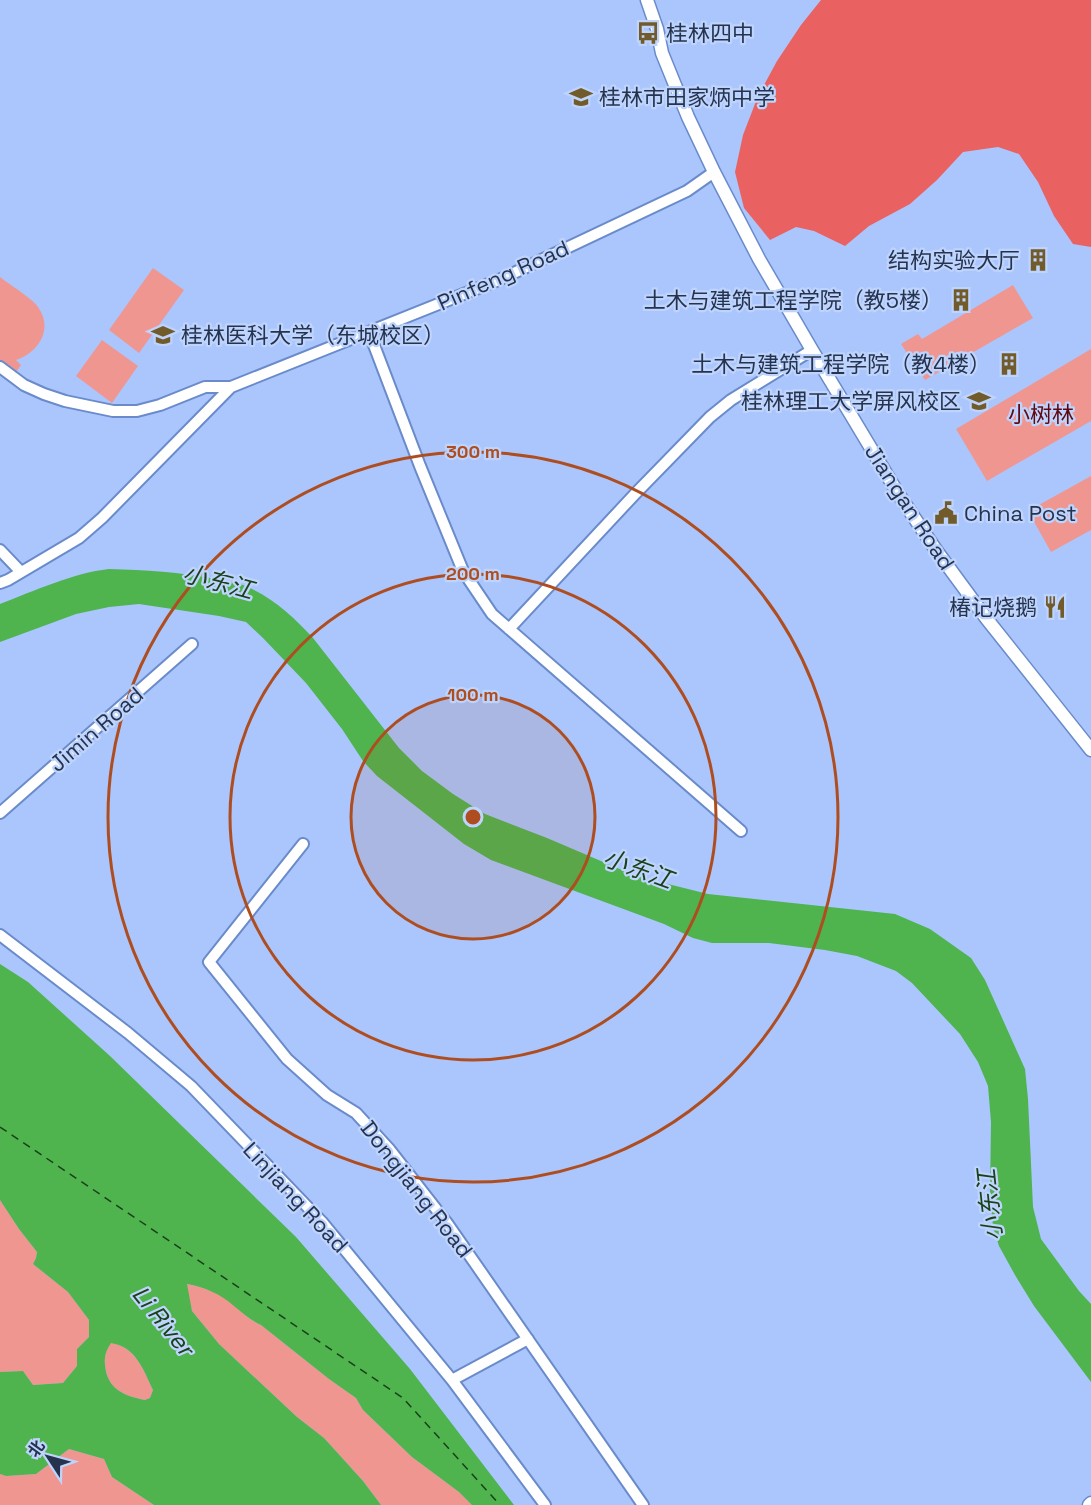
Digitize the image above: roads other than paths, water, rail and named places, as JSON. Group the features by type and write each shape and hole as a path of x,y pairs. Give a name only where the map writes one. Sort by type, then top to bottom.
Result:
{"main road":[{"path":"638,0 650,32 663,53"},
{"path":"647,0 663,53"},
{"name":"Jiangan Road","path":"663,53 688,117 759,259 899,495 986,618 1091,750"}],"street":[{"name":"Pinfeng Road","path":"0,367 24,385 44,394 64,401 113,411 136,411 160,405 205,387 231,387 501,279 687,191 714,172"},
{"path":"369,332 463,571 492,614 741,831"},
{"path":"509,629 710,417 730,400 812,350"},
{"path":"3,578 21,572 79,538 102,518 231,387"},
{"path":"0,550 21,572"},
{"name":"Jimin Road","path":"0,813 192,644"},
{"name":"Dongjiang Road","path":"303,844 209,962 287,1059 327,1095 356,1113 390,1150 447,1223 643,1505"},
{"name":"Linjiang Road","path":"0,935 128,1033 191,1086 322,1222 452,1380 545,1505"},
{"path":"452,1380 528,1339"}],"water":[{"name":"小东江","path":"109,569 176,573 230,582 243,585 272,601 313,638 399,748 422,771 485,814 636,876 708,894 895,914 930,929 971,958 985,980 1025,1069 1033,1207 1041,1239 1091,1304 1091,1382 1034,1306 999,1246 993,1227 990,1194 991,1122 988,1086 978,1062 960,1034 912,983 896,971 857,956 769,943 712,943 693,938 664,924 491,860 464,844 377,776 363,761 342,729 306,683 246,622 139,604 76,614 0,642 0,604 68,578"},
{"name":"Li River","path":"0,964 28,982 110,1056 296,1237 410,1369 514,1505 472,1505 459,1492 412,1457 363,1410 356,1398 224,1298 206,1289 187,1284 192,1311 219,1344 297,1417 324,1438 363,1481 381,1505 154,1505 112,1477 104,1459 69,1449 36,1474 6,1476 0,1474 0,1372 23,1371 33,1385 63,1383 77,1366 77,1349 89,1337 89,1320 68,1292 33,1264 37,1252 0,1200","holes":["111,1343 120,1345 133,1354 142,1367 153,1390 150,1398 145,1400 130,1396 118,1390 109,1380 105,1365 106,1354"]}],"place":[{"name":"桂林四中","path":"648,33"},
{"name":"桂林市田家炳中学","path":"581,97"},
{"name":"结构实验大厅","path":"1038,260"},
{"name":"土木与建筑工程学院（教5楼）","path":"961,300"},
{"name":"桂林医科大学（东城校区）","path":"163,335"},
{"name":"土木与建筑工程学院（教4楼）","path":"1009,364"},
{"name":"桂林理工大学屏风校区","path":"979,401"},
{"name":"China Post","path":"946,513"},
{"name":"椿记烧鹅","path":"1055,607"}],"park label":[{"name":"小树林","path":"1041,414"}]}
